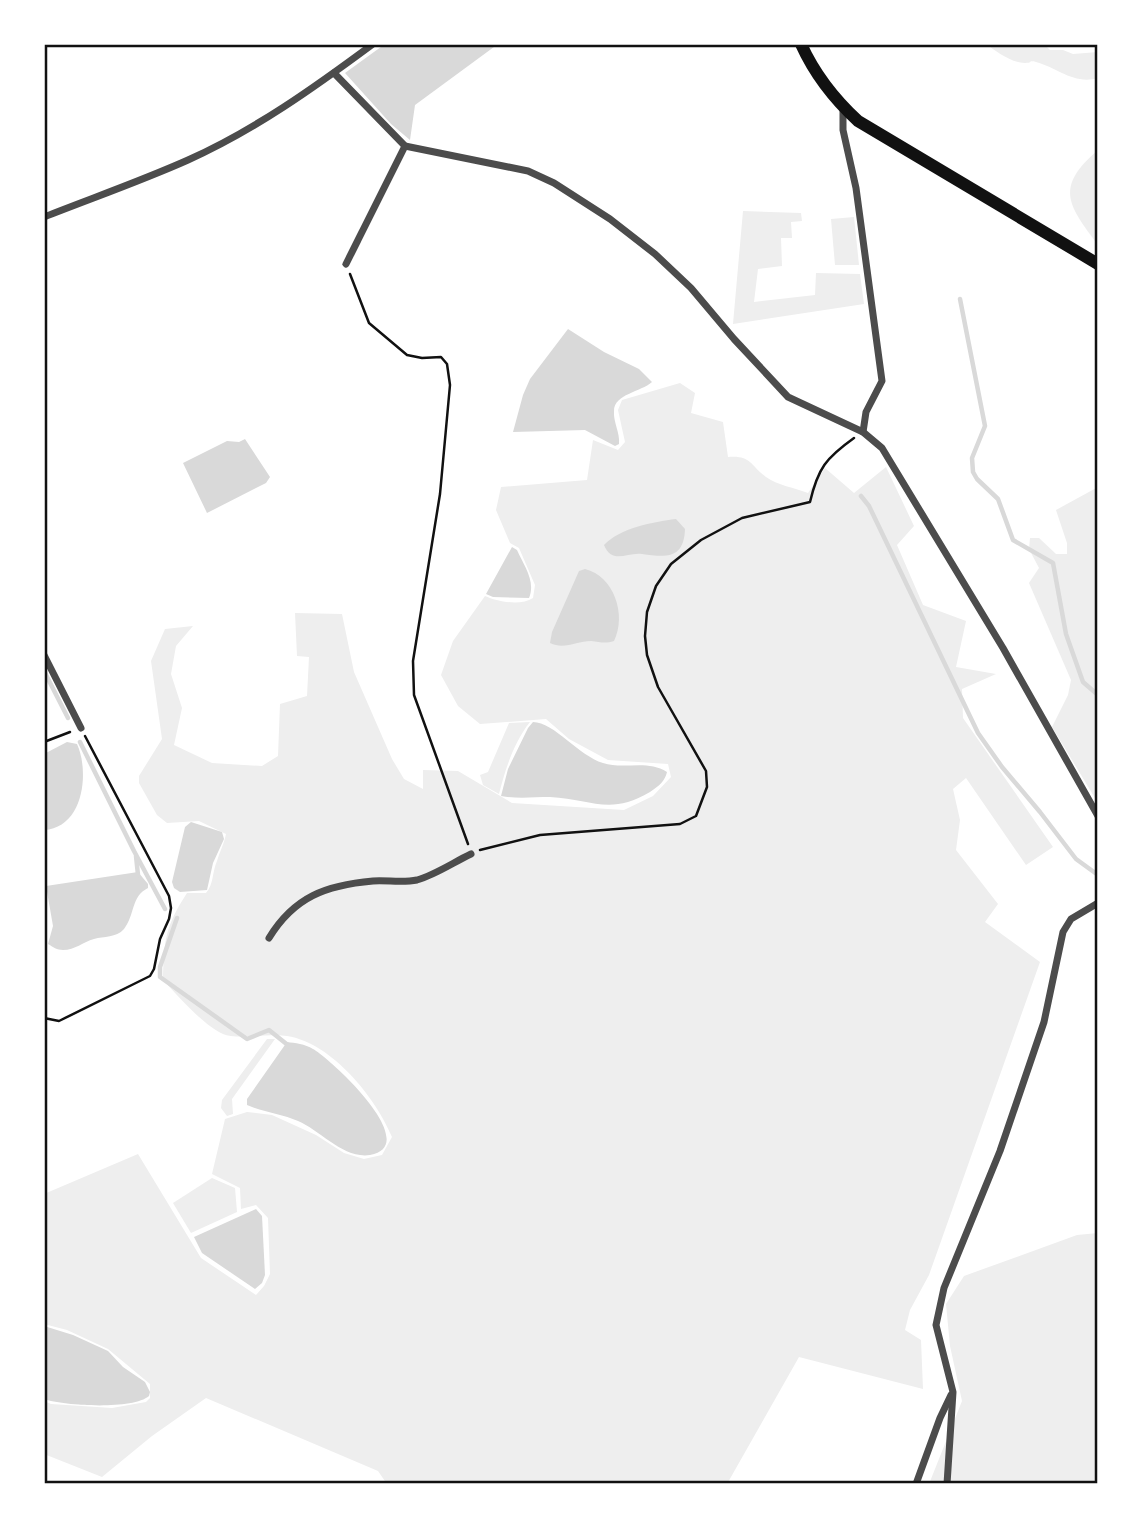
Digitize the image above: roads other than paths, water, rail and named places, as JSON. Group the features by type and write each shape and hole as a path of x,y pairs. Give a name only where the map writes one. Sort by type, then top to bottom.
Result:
{"main road":[{"path":"801,44 817,75 858,121 1098,264"}],"street":[{"path":"44,218 189,160 315,88 373,44"},
{"path":"334,73 405,146 528,170 554,183 610,219 655,254 691,288 788,397 863,432 882,448 1003,648 1098,816"},
{"path":"843,107 843,130 856,188 882,381 866,412 863,432"},
{"path":"346,264 405,146"},
{"path":"44,655 81,728"},
{"path":"270,939 289,910 316,895 338,886 373,881 417,880 471,854"},
{"path":"947,1484 953,1392 936,1325 944,1288 1000,1151 1044,1023 1063,932 1071,919 1098,903"},
{"path":"916,1484 940,1418 953,1392"}],"waterway":[{"path":"960,299 985,426 972,458 973,472 998,499 1013,540 1053,563 1066,634 1083,682 1098,695"},
{"path":"861,496 869,506 978,733 1076,859 1098,875"},
{"path":"44,671 68,718"},
{"path":"80,742 165,909"},
{"path":"136,856 138,875"},
{"path":"177,918 160,967 160,977 247,1039 269,1030 289,1046"}]}
